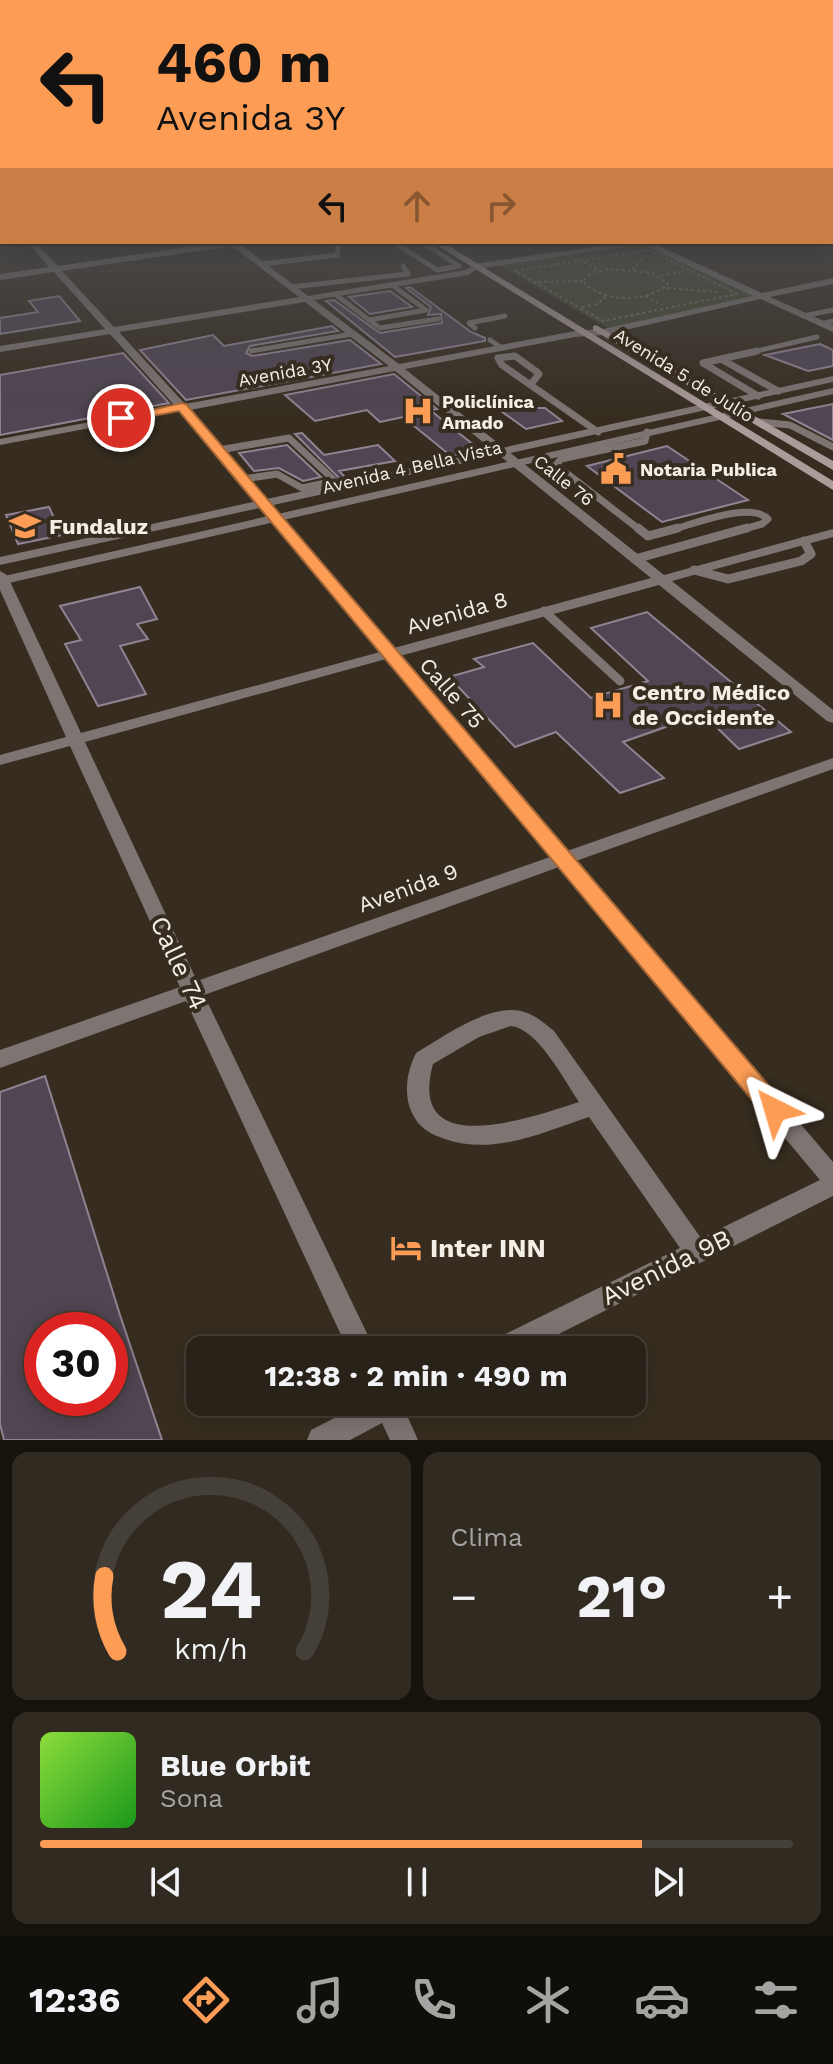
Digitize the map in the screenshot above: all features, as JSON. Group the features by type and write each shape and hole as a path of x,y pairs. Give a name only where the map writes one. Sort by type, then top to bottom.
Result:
{"main road":[{"name":"Avenida 5 de Julio","path":"509,282 833,486"},
{"name":"Avenida 5 de Julio","path":"517,282 588,332 727,403 833,466"}],"street":[{"name":"Calle 75","path":"67,282 219,450 388,655 833,1179"},
{"name":"Calle 76","path":"285,282 398,368 833,718"},
{"path":"0,349 407,282"},
{"path":"736,282 833,329"},
{"name":"Avenida 3Y","path":"0,442 588,332 677,311 828,282"},
{"name":"Avenida 4 Bella Vista","path":"1,574 276,517 598,432 833,379"},
{"name":"Avenida 4 Bella Vista","path":"1,574 263,503 647,432 833,391"},
{"name":"Avenida 8","path":"0,760 833,533"},
{"name":"Calle 74","path":"1,574 192,992 355,1336"},
{"name":"Avenida 9","path":"0,1059 833,763"},
{"path":"594,1106 492,1136 450,1133 428,1122 417,1098 417,1079 424,1059 497,1019 522,1019 546,1037 697,1252"},
{"name":"Avenida 9B","path":"528,1336 833,1185"},
{"path":"321,1440 366,1416"},
{"path":"395,1416 404,1440"}],"lane":[{"path":"291,287 334,282"},
{"path":"369,320 426,310 392,285"},
{"path":"335,294 383,328 438,319"},
{"path":"803,316 833,310"},
{"path":"475,328 469,323 505,316"},
{"path":"821,324 833,321"},
{"path":"251,351 352,334"},
{"path":"758,396 703,365 817,337"},
{"path":"490,340 502,348"},
{"path":"531,384 539,374 537,372 515,356 498,358 499,362 598,432"},
{"path":"721,359 778,391"},
{"path":"759,422 796,427 833,447"},
{"path":"647,432 645,441 556,462 667,550"},
{"path":"219,450 289,438 335,481 302,488 277,474 243,479"},
{"path":"635,559 762,524 767,516 757,511 743,511 648,536"},
{"path":"544,611 620,681"}],"path":[{"path":"584,282 590,289 608,294 645,295 666,288 737,294"},
{"path":"666,282 666,288"},
{"path":"714,282 737,294"},
{"path":"535,283 603,321 677,311 737,294"},
{"path":"580,308 598,304 608,294"},
{"path":"645,295 677,311"}],"green space":[{"path":"528,282 734,282 764,296 609,329"}],"building":[{"path":"410,287 471,332 485,338 485,341 395,357 326,301 334,300 380,333 442,323 441,314 428,315 431,307 406,288"},
{"path":"390,291 412,307 370,314 349,297"},
{"path":"59,296 80,321 0,334 0,318 38,312 29,301"},
{"path":"332,326 338,331 250,346 246,353 252,356 350,340 381,364 186,400 140,350 213,335 224,346"},
{"path":"820,344 833,350 833,366 808,371 765,355"},
{"path":"123,353 169,403 0,435 0,375"},
{"path":"394,374 437,409 430,410 480,450 451,456 403,417 380,422 367,410 315,421 285,395"},
{"path":"522,401 536,408 545,408 562,421 526,429 494,406"},
{"path":"833,404 833,440 783,414"},
{"path":"302,433 324,455 378,445 395,461 339,471 347,479 341,480 295,434"},
{"path":"287,445 321,477 303,481 279,468 254,471 239,453"},
{"path":"667,446 748,500 662,522 587,466"},
{"path":"49,507 62,535 18,544 6,515"},
{"path":"140,587 157,619 137,624 148,639 120,646 146,694 98,706 65,644 81,640 60,606"},
{"name":"Centro Médico de Occidente","path":"647,612 791,732 739,749 703,714 623,742 664,778 620,793 556,732 515,747 449,677 484,667 474,659 533,643 591,698 648,681 591,628"},
{"path":"45,1076 119,1312 24,1312 24,1416 128,1416 128,1339 162,1440 4,1440 0,1424 0,1092"}],"place":[{"name":"Policlínica Amado","path":"418,411"},
{"name":"Notaria Publica","path":"616,469"},
{"name":"Fundaluz","path":"25,526"},
{"name":"Centro Médico de Occidente","path":"608,705"},
{"name":"Inter INN","path":"406,1248"}],"route":[{"path":"121,418 182,407 388,655 775,1110"}]}
